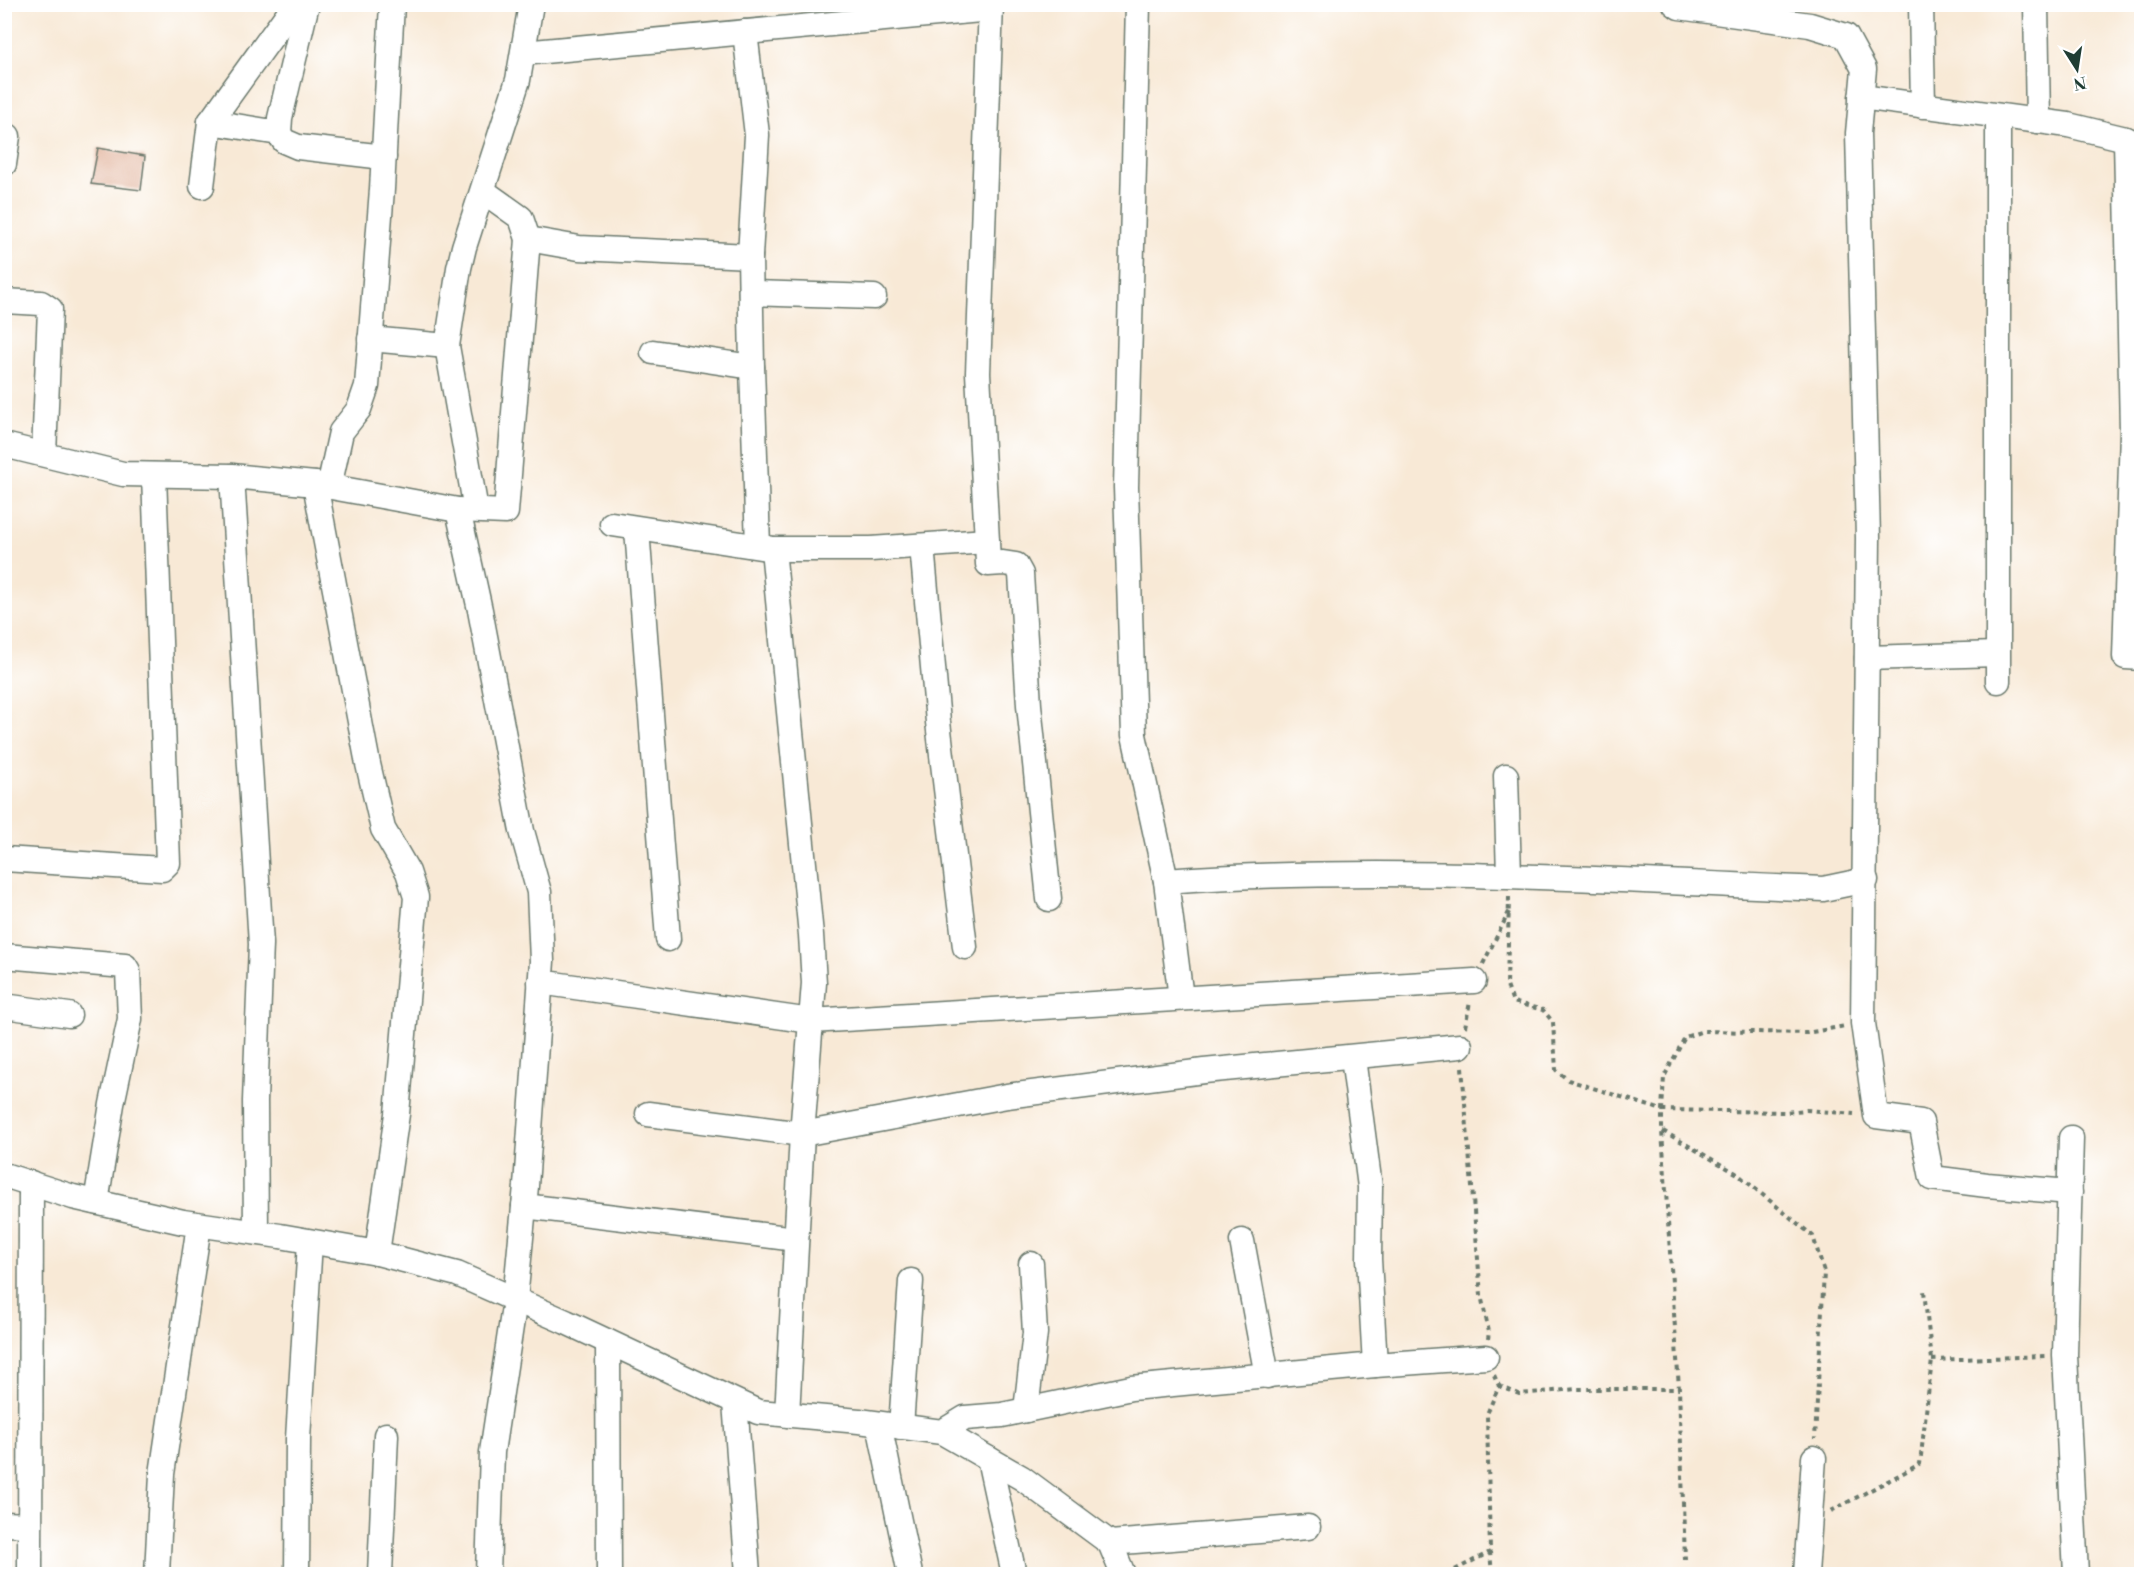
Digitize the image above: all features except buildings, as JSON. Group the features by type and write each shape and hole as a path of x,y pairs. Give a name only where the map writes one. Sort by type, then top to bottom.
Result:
{"street":[{"path":"202,186 210,122 295,4"},
{"path":"307,4 280,118 279,134 284,141 298,147 384,157"},
{"path":"377,1253 397,1114 416,897 408,872 383,829 368,764 322,485 341,432 359,409 367,386 384,157 392,4"},
{"path":"488,1575 492,1452 515,1300 542,962 539,892 522,831 480,610 447,346 459,268 518,80 531,4"},
{"path":"1138,4 1126,487 1134,735 1166,881 1181,998"},
{"path":"1675,4 1810,25 1846,36 1864,69 1858,133 1868,538 1863,1023 1876,1116 1921,1122 1932,1178 2070,1192"},
{"path":"1922,4 1923,105"},
{"path":"2037,4 2038,121"},
{"path":"523,53 991,7 978,373 988,564 1016,565 1021,574 1029,705 1049,899"},
{"path":"745,32 757,135 750,256 752,367 765,548 811,935 814,983 802,1134 787,1415"},
{"path":"1862,97 2068,125 2134,142 2132,431 2135,511 2125,657 2142,658"},
{"path":"1998,116 1998,681"},
{"path":"210,122 279,134"},
{"path":"4,164 8,136"},
{"path":"4,445 123,474 232,476 322,485 467,510 506,512 528,239 520,218 483,191"},
{"path":"528,239 579,248 750,256"},
{"path":"751,293 874,297"},
{"path":"4,301 41,303 50,309 44,454"},
{"path":"370,339 447,346"},
{"path":"653,352 752,367"},
{"path":"4,860 162,869 168,863 154,475"},
{"path":"232,476 261,944 255,1101 256,1232"},
{"path":"612,524 765,548 871,549 987,541"},
{"path":"637,529 668,939"},
{"path":"922,546 938,722 965,947"},
{"path":"1867,658 1997,654"},
{"path":"1506,776 1509,875"},
{"path":"1166,881 1249,875 1509,875 1823,890 1866,880"},
{"path":"4,956 125,966 129,971 130,1019 112,1104 96,1202"},
{"path":"540,982 811,1021 1474,981"},
{"path":"4,1006 69,1015"},
{"path":"648,1114 802,1134 1006,1096 1204,1071 1460,1046"},
{"path":"1353,1058 1370,1187 1369,1258 1375,1365"},
{"path":"2071,1138 2065,1355 2076,1575"},
{"path":"4,1175 96,1202 199,1225 256,1232 377,1253 457,1274 758,1412 942,1432 1022,1478 1110,1543 1124,1575"},
{"path":"30,1575 31,1183"},
{"path":"524,1206 796,1239"},
{"path":"157,1575 162,1474 199,1225"},
{"path":"1242,1241 1267,1376"},
{"path":"297,1575 298,1439 310,1242"},
{"path":"1026,1410 1035,1333 1031,1264"},
{"path":"910,1575 890,1425 911,1281"},
{"path":"608,1342 609,1575"},
{"path":"942,1432 965,1418 1002,1415 1131,1388 1486,1357"},
{"path":"735,1402 748,1575"},
{"path":"380,1575 386,1435"},
{"path":"1806,1575 1814,1458"},
{"path":"990,1459 1014,1575"},
{"path":"4,1524 30,1525"},
{"path":"1110,1543 1308,1527"}],"path":[{"path":"1509,875 1507,986 1513,1002 1543,1010 1553,1022 1556,1070 1568,1080 1662,1110 1785,1113 1806,1110 1876,1116"},
{"path":"1509,912 1474,981 1460,1046 1481,1295 1489,1332 1486,1357 1499,1386 1519,1394 1577,1389 1679,1389"},
{"path":"1684,1560 1679,1389 1662,1131 1664,1077 1684,1037 1703,1030 1807,1034 1863,1023"},
{"path":"1662,1131 1736,1173 1813,1236 1824,1272 1814,1458"},
{"path":"1809,1522 1920,1464 1932,1360 1924,1291"},
{"path":"1932,1360 2065,1355"},
{"path":"1492,1575 1487,1414 1499,1386"},
{"path":"1447,1575 1490,1552"}]}
